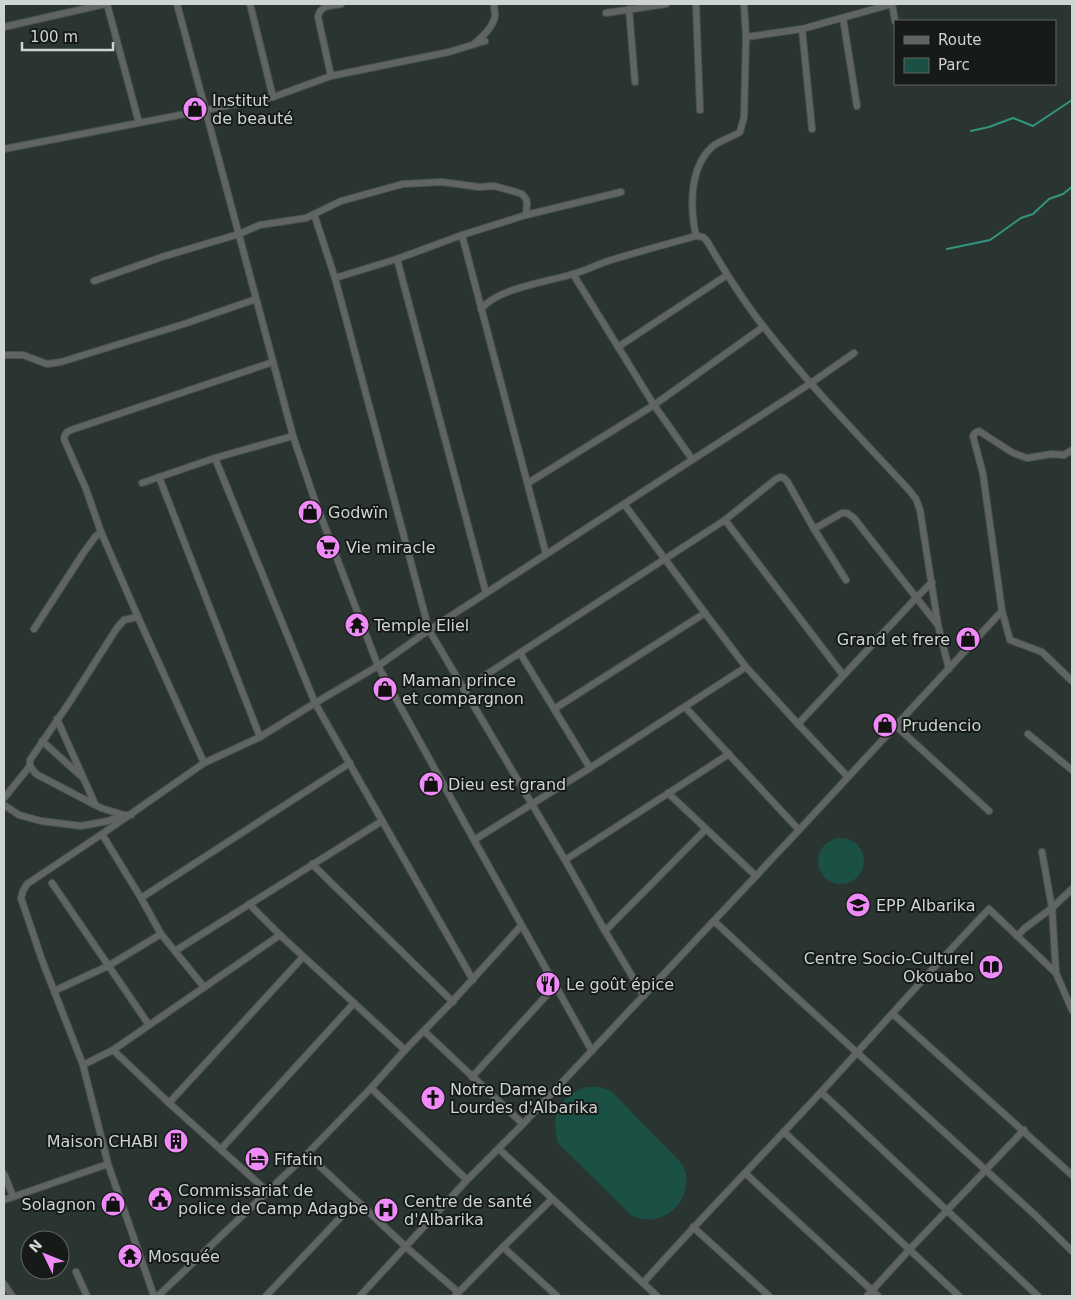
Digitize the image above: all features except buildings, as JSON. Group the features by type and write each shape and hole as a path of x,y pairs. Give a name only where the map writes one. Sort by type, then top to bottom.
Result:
{"street":[{"path":"4,27 106,4 139,123"},
{"path":"177,4 293,436 314,498 378,666 592,1051"},
{"path":"250,4 273,97"},
{"path":"331,76 318,12 323,7 341,4"},
{"path":"475,44 492,24 495,16 494,4"},
{"path":"606,13 641,6 666,4"},
{"path":"696,4 700,110"},
{"path":"696,236 692,218 694,184 702,161 712,147 720,141 738,134 743,125 746,36 744,4"},
{"path":"746,36 802,29 892,4 895,20"},
{"path":"629,9 635,82"},
{"path":"843,18 857,106"},
{"path":"802,29 812,129"},
{"path":"4,149 273,97 331,76 449,52 485,41"},
{"path":"94,281 260,226 306,218 341,201 403,184 442,182 478,187 494,186 522,194 527,204 526,215"},
{"path":"336,278 526,215 621,192"},
{"path":"314,214 336,278 429,630 644,996"},
{"path":"462,235 546,554"},
{"path":"481,309 491,299 512,290 573,274 630,254 696,236 703,237 763,327 916,499 920,510 938,625 949,669"},
{"path":"397,259 486,593"},
{"path":"573,274 654,405 692,460"},
{"path":"618,347 727,275"},
{"path":"4,355 23,355 47,364 62,362 184,324 256,298"},
{"path":"528,483 654,405 763,327"},
{"path":"154,1296 108,1164 83,1065 42,960 21,898 27,884 204,763 260,737 315,702 378,666 429,630 811,383 854,353"},
{"path":"204,763 138,617 64,439 68,431 273,362"},
{"path":"1072,450 1064,455 1052,454 1027,458 1014,453 979,431 973,436 983,474 1002,611 1010,640 1042,652 1072,681"},
{"path":"142,483 215,458 293,436"},
{"path":"215,458 315,702 473,980"},
{"path":"159,477 260,737"},
{"path":"464,689 726,520 776,479 781,477 787,482 846,580"},
{"path":"624,504 746,667 848,777"},
{"path":"814,529 842,513 846,513 854,518 938,625"},
{"path":"726,520 843,676"},
{"path":"34,630 84,552 95,537 102,532"},
{"path":"798,724 932,582"},
{"path":"360,1296 467,1180 499,1149 644,996 1002,611"},
{"path":"554,709 705,613"},
{"path":"128,815 99,806 36,774 30,766 30,760 117,628 124,620 138,617"},
{"path":"520,653 590,768"},
{"path":"474,840 590,768 746,667"},
{"path":"685,707 799,830"},
{"path":"57,719 84,779 111,828"},
{"path":"896,726 989,811"},
{"path":"1028,734 1072,770"},
{"path":"42,741 84,779"},
{"path":"565,860 729,754"},
{"path":"141,898 350,763"},
{"path":"4,798 30,766"},
{"path":"668,793 756,876"},
{"path":"4,805 19,815 81,826 128,815"},
{"path":"175,951 382,821"},
{"path":"605,931 706,829"},
{"path":"102,834 161,934 204,987"},
{"path":"1042,852 1052,908 1056,973 1072,1010"},
{"path":"312,864 453,1002"},
{"path":"52,884 149,1025"},
{"path":"1017,936 1072,890"},
{"path":"249,904 303,957 406,1050"},
{"path":"643,1283 989,909 1056,973"},
{"path":"714,920 1072,1251"},
{"path":"158,1296 307,1154 453,1002 521,926"},
{"path":"54,991 108,966 161,934"},
{"path":"83,1065 113,1050 280,935"},
{"path":"169,1103 303,957"},
{"path":"472,1076 555,986"},
{"path":"221,1149 354,1003"},
{"path":"893,1014 1072,1175"},
{"path":"424,1031 523,1124"},
{"path":"113,1050 267,1191"},
{"path":"371,1088 467,1180"},
{"path":"821,1092 1038,1296"},
{"path":"867,1296 1024,1130"},
{"path":"784,1132 959,1296"},
{"path":"499,1149 657,1296"},
{"path":"307,1154 456,1295 552,1199"},
{"path":"4,1200 108,1164"},
{"path":"745,1173 878,1296"},
{"path":"4,1174 13,1196"},
{"path":"266,1296 356,1202"},
{"path":"693,1227 769,1296"},
{"path":"503,1247 557,1296"},
{"path":"76,1272 87,1296"},
{"path":"4,1284 12,1296"}],"green space":[{"path":"841,838 854,842 860,848 864,861 860,874 854,880 841,884 828,880 822,874 818,861 822,848 828,842"},
{"path":"587,1087 599,1087 611,1091 682,1164 686,1175 685,1190 679,1203 669,1213 652,1220 632,1216 558,1143 555,1123 559,1108 570,1095"}],"waterway":[{"path":"971,131 989,127 1013,118 1033,126 1072,100"},
{"path":"947,249 990,240 1021,218 1033,214 1049,199 1063,194 1072,187"}],"place":[{"name":"Institut de beauté","path":"195,109"},
{"name":"Godwïn","path":"310,512"},
{"name":"Vie miracle","path":"328,547"},
{"name":"Temple Eliel","path":"357,625"},
{"name":"Grand et frere","path":"968,639"},
{"name":"Maman prince et compargnon","path":"385,689"},
{"name":"Prudencio","path":"885,725"},
{"name":"Dieu est grand","path":"431,784"},
{"name":"EPP Albarika","path":"858,905"},
{"name":"Centre Socio-Culturel Okouabo","path":"991,967"},
{"name":"Le goût épice","path":"548,984"},
{"name":"Notre Dame de Lourdes d'Albarika","path":"433,1098"},
{"name":"Maison CHABI","path":"176,1141"},
{"name":"Fifatin","path":"257,1159"},
{"name":"Commissariat de police de Camp Adagbe","path":"160,1199"},
{"name":"Solagnon","path":"113,1204"},
{"name":"Centre de santé d'Albarika","path":"386,1210"},
{"name":"Mosquée","path":"130,1256"}]}
